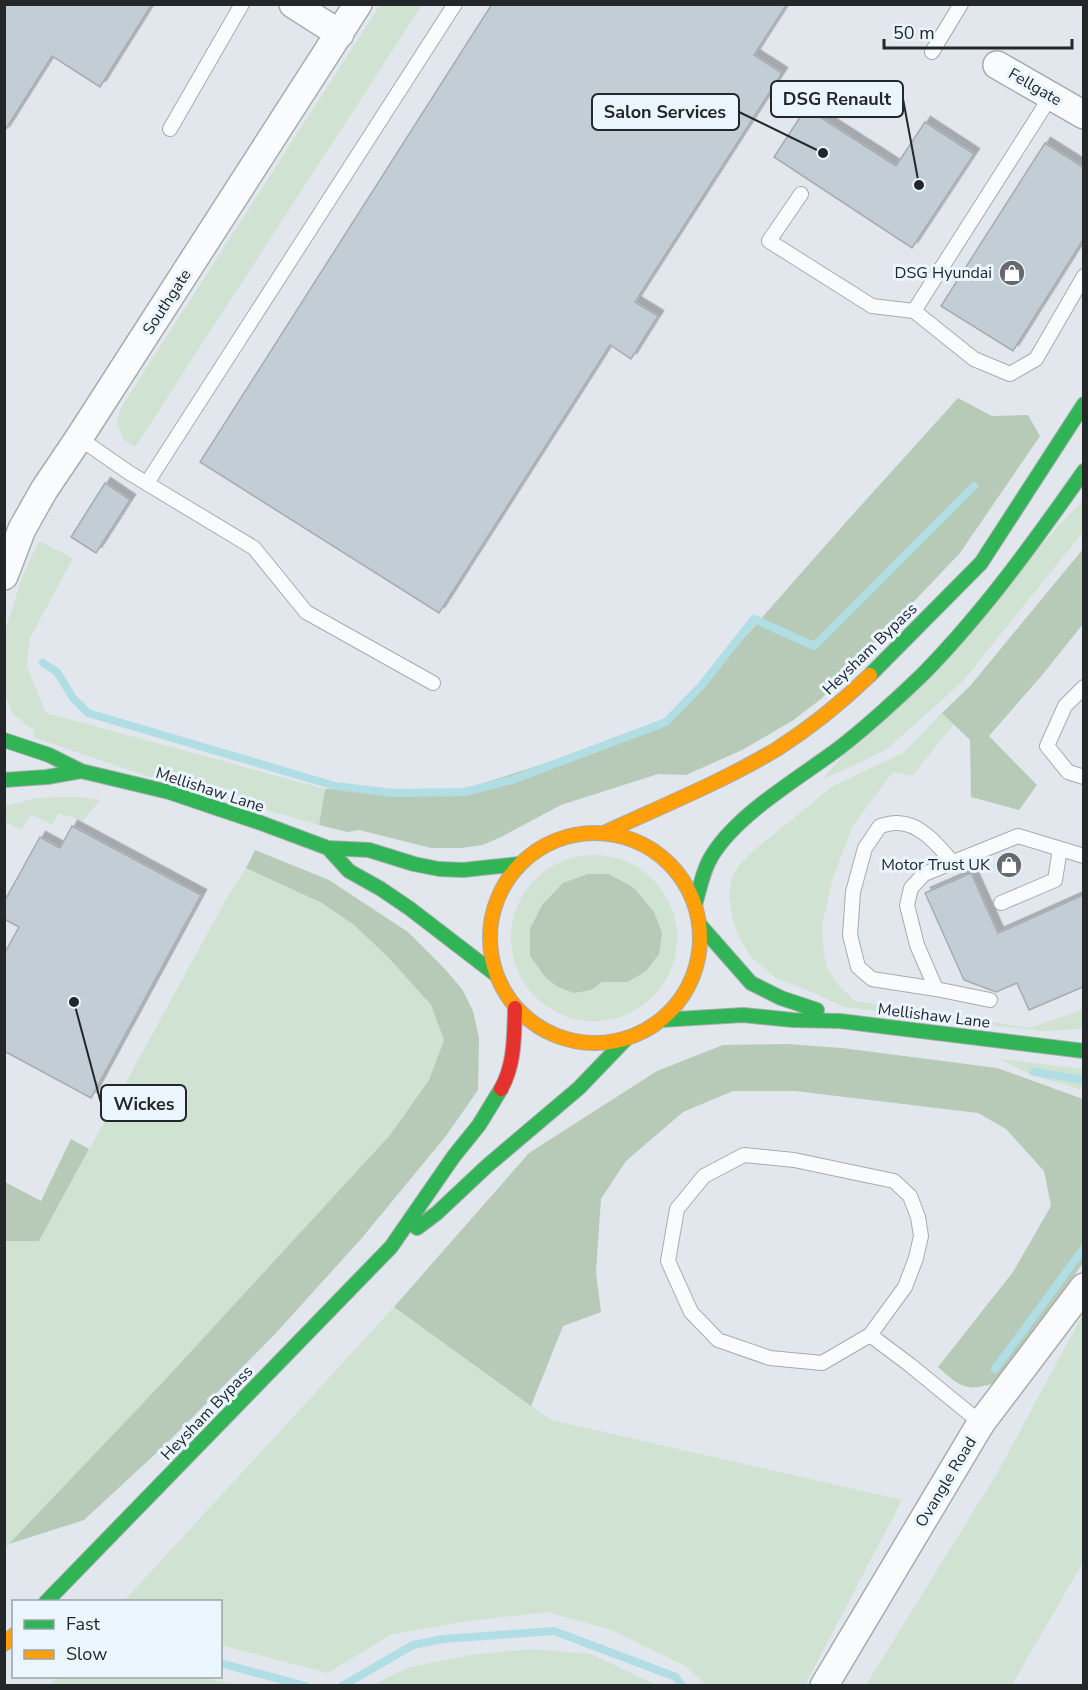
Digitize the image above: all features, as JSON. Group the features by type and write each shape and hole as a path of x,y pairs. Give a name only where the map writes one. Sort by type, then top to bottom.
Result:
{"main road":[{"name":"Heysham Bypass","path":"604,832 740,769 778,748 848,696 883,664 981,563 1083,404"},
{"path":"695,905 714,852 730,832 888,708 936,660 1035,541 1083,471"},
{"name":"Mellishaw Lane","path":"4,740 50,756 81,771 169,792 328,848 369,850 439,869 463,870 519,864"},
{"name":"Mellishaw Lane","path":"4,780 47,777 81,771"},
{"path":"604,832 634,840 660,855 681,878 695,905 700,926 699,952 693,978 679,1001 661,1020 645,1031 627,1038 597,1043 567,1040 538,1028 515,1008 495,974 489,945 491,915 501,888 519,864 544,845 573,835 604,832"},
{"name":"Mellishaw Lane","path":"328,848 349,871 409,908 495,974"},
{"name":"Mellishaw Lane","path":"700,926 751,983 781,998 840,1021"},
{"name":"Heysham Bypass","path":"391,1247 454,1156 479,1125 504,1083 513,1053 515,1008"},
{"name":"Mellishaw Lane","path":"661,1020 743,1015 793,1020 840,1021 1083,1051"},
{"name":"Heysham Bypass","path":"48,1600 391,1247 437,1213 487,1166 579,1088 627,1038"},
{"name":"Mellishaw Lane","path":"1024,1044 1083,1038"}],"street":[{"path":"293,4 340,34"},
{"name":"Southgate","path":"4,576 28,519 44,490 358,4"},
{"name":"Fellgate","path":"997,65 1073,103"},
{"name":"Ovangle Road","path":"824,1686 981,1423 1083,1287"}],"lane":[{"path":"170,129 242,4"},
{"path":"147,483 454,4"},
{"path":"932,52 961,4"},
{"path":"914,311 1073,103"},
{"path":"801,194 769,242 873,306 914,311 974,359 1011,374 1036,358 1083,276"},
{"path":"79,438 128,472 254,548 306,612 433,683"},
{"path":"1083,687 1065,706 1047,746 1068,772 1083,777"},
{"path":"953,862 935,841 915,828 897,823 880,826 865,848 853,892 850,935 858,967 872,979 990,1000"},
{"path":"936,989 917,945 907,905 911,888 924,874 1018,836 1083,856"},
{"path":"1001,903 1055,880 1060,849"},
{"path":"744,1155 794,1160 894,1181 910,1196 918,1217 921,1236 916,1258 905,1287 870,1335 822,1363 770,1358 718,1340 691,1312 668,1261 677,1209 704,1176 744,1155"},
{"path":"870,1335 981,1423"}],"green space":[{"path":"380,5 422,5 135,447 124,440 117,423 122,406"},
{"path":"958,398 992,416 1028,415 1040,436 960,553 821,699 792,721 742,750 686,775 658,774 561,805 483,845 431,848 359,830 347,832 319,825 325,789 459,791 668,724"},
{"path":"1083,500 1083,532 963,681 887,749 822,779"},
{"path":"39,541 73,558 29,640 27,667 46,713 325,789 319,825 141,774 33,737 35,730 13,714 6,698 5,631 23,575"},
{"path":"1083,549 1083,624 989,736 1037,785 1019,810 971,797 970,740 942,713 970,686"},
{"path":"942,713 954,724 912,776 893,772 852,827 832,881 822,926 824,955 828,970 838,985 855,1001 1030,1028 1083,1009 1083,1029 1041,1031 845,1007 776,978 751,957 738,935 729,896 732,878 739,865 833,786 903,753"},
{"path":"80,797 100,800 83,821 59,813 52,825 31,814 22,830 5,822 5,806 37,798"},
{"path":"255,850 329,880 408,932 443,967 462,989 473,1011 479,1038 478,1090 446,1136 361,1239 276,1333 164,1446 84,1520 9,1544 162,1383 390,1135 429,1080 444,1040 431,1005 388,957 354,925 322,903 246,868"},
{"path":"594,855 626,862 640,869 652,880 663,892 670,906 677,938 670,970 663,984 652,996 640,1007 626,1014 594,1021 562,1014 548,1007 536,996 525,984 518,970 511,938 518,906 525,892 536,880 548,869 562,862"},
{"path":"246,868 322,903 354,925 388,957 431,1005 444,1040 429,1080 390,1135 162,1383 5,1549 5,1241 39,1241 228,896"},
{"path":"588,874 609,874 634,888 654,912 662,933 659,954 646,971 628,982 602,982 591,990 574,993 558,987 546,978 530,956 530,929 542,905 563,883"},
{"path":"787,1044 842,1048 997,1068 1083,1099 1083,1263 997,1382 978,1387 964,1386 938,1367 1013,1272 1051,1206 1044,1171 1006,1129 978,1113 795,1091 733,1091 683,1112 626,1161 601,1199 596,1272 601,1312 563,1326 531,1406 394,1307 529,1153 657,1071 723,1045"},
{"path":"999,1059 1083,1069 1083,1090 1032,1075"},
{"path":"71,1139 89,1149 39,1241 5,1241 5,1182 41,1201"},
{"path":"394,1307 551,1420 902,1500 805,1685 707,1685 685,1666 612,1630 547,1612 460,1622 390,1635 328,1673 222,1645 222,1600 125,1600"},
{"path":"1083,1314 1083,1562 1012,1685 866,1685 999,1470"},
{"path":"530,1649 591,1654 656,1685 372,1685 410,1667 470,1655"},
{"path":"57,1678 206,1678 237,1685 50,1685"}],"building":[{"path":"4,4 152,4 100,87 52,56 4,132"},
{"path":"492,4 787,4 754,55 782,73 635,302 658,316 631,359 610,345 439,613 200,462"},
{"path":"806,108 896,166 925,122 974,154 912,248 774,157"},
{"name":"DSG Hyundai","path":"1045,143 1083,167 1083,240 1013,351 941,306"},
{"path":"105,483 130,500 96,553 71,537"},
{"path":"72,826 201,895 91,1098 4,1051 4,954 19,927 4,919 4,902 40,837 60,848"},
{"path":"971,873 998,933 1083,895 1083,987 1029,1010 1017,983 996,992 964,980 925,893"}],"waterway":[{"path":"43,663 57,672 73,698 88,713 335,786 393,793 464,792 512,780 666,722 701,686 754,619 814,646 974,486"},
{"path":"1034,1072 1084,1080"},
{"path":"995,1369 1084,1248"},
{"path":"342,1686 413,1645 443,1639 554,1631 676,1677 682,1686"},
{"path":"222,1664 305,1686"}],"traffic: fast":[{"path":"870,675 981,563 1084,404"},
{"path":"695,905 707,866 724,839 754,810 860,731 923,674 988,601 1084,471"},
{"path":"4,740 49,755 81,771 169,792 328,848 369,850 439,869 463,870 519,864"},
{"path":"4,780 47,777 81,771"},
{"path":"328,848 349,871 409,908 495,974"},
{"path":"700,925 751,983 781,998 817,1010"},
{"path":"661,1020 743,1015 793,1020 840,1021 1084,1051"},
{"path":"417,1228 579,1088 627,1038"},
{"path":"48,1600 391,1247 454,1156 479,1125 501,1089"}],"traffic: slow":[{"path":"604,833 713,783 777,749 825,714 870,675"},
{"path":"585,833 605,833 626,837 645,845 676,871 688,888 696,907 700,938 696,969 688,988 662,1019 645,1031 626,1039 605,1043 585,1043 564,1039 545,1031 514,1005 502,988 494,969 490,948 490,928 494,907 502,888 528,857 545,845 564,837 585,833"},
{"path":"4,1644 12,1637"}],"traffic: jam":[{"path":"501,1089 511,1060 515,1008"}],"place":[{"name":"Salon Services","path":"823,153"},
{"name":"DSG Renault","path":"919,185"},
{"name":"DSG Hyundai","path":"1012,273"},
{"name":"Motor Trust UK","path":"1009,865"},
{"name":"Wickes","path":"74,1002"}]}
